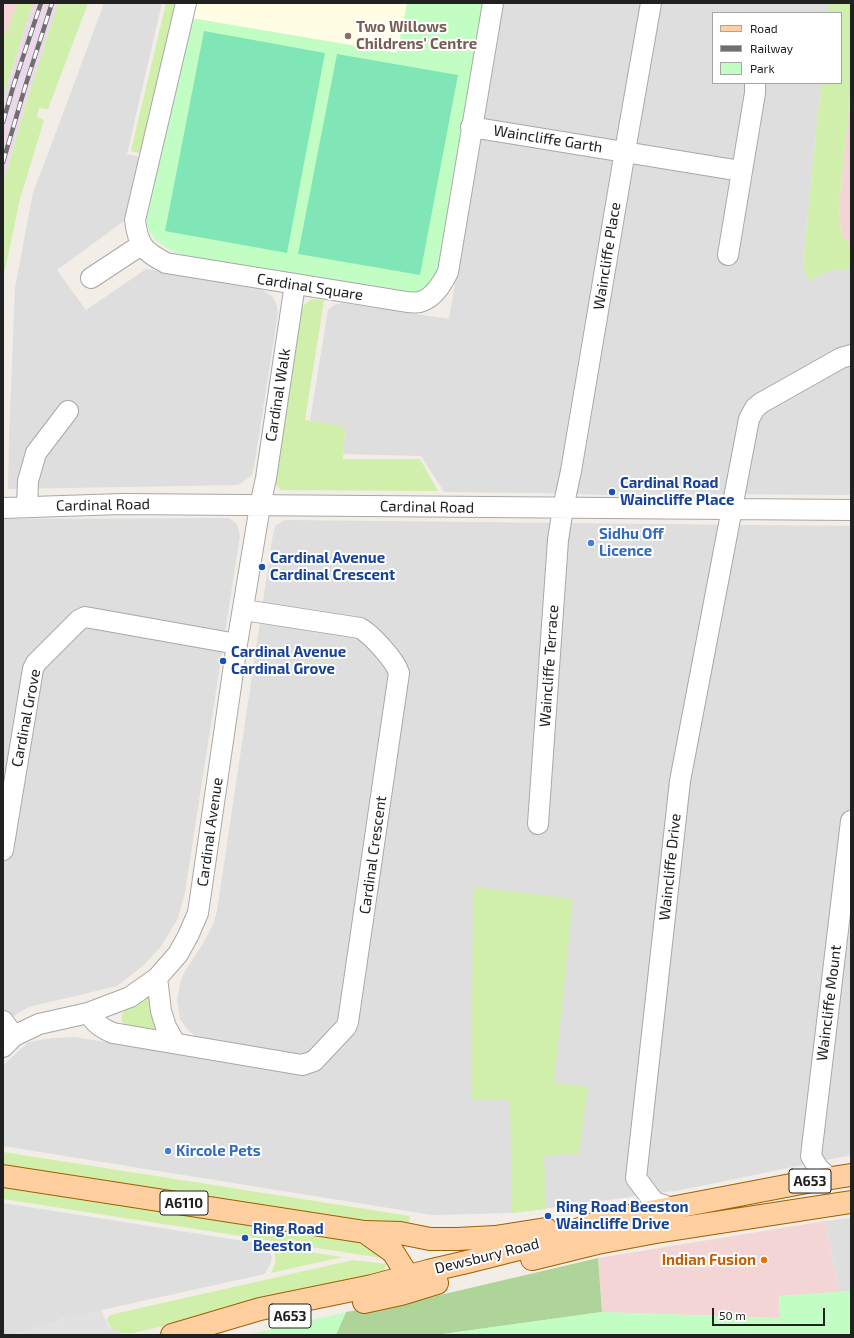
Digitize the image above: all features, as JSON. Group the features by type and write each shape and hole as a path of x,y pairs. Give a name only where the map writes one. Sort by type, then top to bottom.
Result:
{"main road":[{"name":"Dewsbury Road","path":"179,1335 316,1312 401,1294 419,1278 471,1261 530,1246 603,1221 851,1175"},
{"name":"A6110","path":"3,1176 365,1232 400,1233 430,1239 495,1237 603,1221"},
{"name":"Dewsbury Road","path":"172,1335 260,1309 372,1286 716,1222 851,1202"},
{"name":"A6110","path":"365,1232 393,1252 419,1278"},
{"path":"415,1236 421,1243 419,1278"}],"street":[{"path":"91,278 141,245 137,235 135,220 186,3"},
{"name":"Cardinal Square","path":"141,245 154,257 166,263 407,302 421,302 433,295 442,285 448,272 471,127 493,3"},
{"name":"Waincliffe Place","path":"563,508 571,471 651,3"},
{"path":"728,255 755,93 755,84"},
{"name":"Waincliffe Garth","path":"471,127 741,171"},
{"name":"Cardinal Walk","path":"260,506 266,478 295,284"},
{"name":"Waincliffe Drive","path":"672,1208 654,1202 636,1178 680,781 749,419 751,413 761,403 842,358 851,355"},
{"path":"27,507 28,481 36,453 68,411"},
{"name":"Cardinal Road","path":"3,508 122,504 851,510"},
{"name":"Cardinal Avenue","path":"7,1035 38,1024 88,1013 130,996 158,978 178,954 188,936 198,913 237,644 244,610 260,506"},
{"name":"Waincliffe Terrace","path":"538,824 558,540 563,508"},
{"name":"Cardinal Crescent","path":"88,1013 95,1023 103,1029 113,1033 302,1065 314,1061 346,1027 348,1022 399,672 397,665 367,632 360,628 244,610"},
{"name":"Cardinal Grove","path":"3,850 33,669 36,663 79,620 85,617 237,644"},
{"name":"Waincliffe Mount","path":"829,1178 818,1168 811,1156 851,821"},
{"path":"158,978 161,1011 166,1026 175,1043"}],"shaded area":[{"path":"3,3 17,3 7,34 3,33"},
{"path":"33,3 58,3 27,100 3,184 3,98"},
{"path":"104,3 162,3 127,154 140,157 124,221 57,270 86,310 146,269 248,285 262,290 272,296 276,303 278,313 254,467 252,475 238,485 8,489 15,288 33,192"},
{"name":"Two Willows Childrens' Centre","path":"195,3 407,3 398,53 191,18"},
{"path":"503,3 829,3 828,12 712,12 712,84 821,84 803,264 808,281 828,271 851,268 851,495 612,495 444,492 421,456 343,454 345,430 310,420 328,310 334,305 342,303 449,319"},
{"path":"851,87 851,247 841,235 839,203"},
{"path":"229,518 237,524 240,536 185,892 178,918 162,945 144,965 117,986 29,1007 3,1022 3,519"},
{"path":"285,520 851,526 851,1155 681,1190 512,1213 432,1215 3,1146 3,1065 29,1042 53,1038 75,1037 190,1056 194,1035 188,1030 180,1019 177,1000 180,983 185,971 213,925 217,911 273,534 276,525"},
{"path":"3,1203 263,1244 269,1250 272,1258 265,1274 65,1318 13,1335 3,1335"},
{"path":"851,1218 851,1291 839,1292 825,1221"},
{"path":"825,1221 839,1292 779,1296 780,1318 602,1312 598,1258"},
{"path":"101,1310 109,1327 122,1334 13,1335 65,1318"}],"green space":[{"path":"17,3 33,3 3,98 3,33 7,34"},
{"path":"58,3 88,3 48,109 39,108 37,117 44,120 20,199 3,279 3,184 27,100"},
{"path":"166,3 175,3 140,153 131,151"},
{"path":"407,3 485,3 440,270 425,289 410,294 188,258 170,250 154,238 148,227 145,208 191,18 397,53"},
{"path":"829,3 851,3 851,87 839,203 841,235 851,247 851,268 828,271 808,281 803,264 821,84 842,84 842,12 828,12"},
{"path":"204,31 325,53 287,253 165,231"},
{"path":"337,54 458,75 420,275 298,254"},
{"path":"312,299 324,300 305,420 339,425 345,430 343,459 420,459 438,491 281,490 274,482 301,310 304,305"},
{"path":"473,887 573,899 554,1083 588,1087 579,1153 544,1156 546,1209 512,1213 510,1100 471,1100"},
{"path":"146,997 151,999 159,1028 155,1032 126,1026 122,1022 122,1015 125,1008"},
{"path":"3,1152 410,1216 408,1228 3,1165"},
{"path":"3,1187 357,1240 388,1259 3,1199"},
{"path":"271,1247 343,1257 271,1273 276,1260 275,1254"},
{"path":"598,1258 602,1312 436,1335 336,1334 346,1312 436,1296"},
{"path":"353,1260 386,1264 384,1273 380,1277 133,1333 117,1332 111,1328 107,1320 109,1316 114,1314"},
{"path":"851,1291 851,1335 436,1335 602,1312 780,1318 779,1296"},
{"path":"346,1312 336,1335 246,1335"}],"railway":[{"path":"3,122 41,3"},
{"path":"3,162 52,3"}],"place":[{"name":"Two Willows Childrens' Centre","path":"348,36"},
{"name":"Cardinal Road Waincliffe Place","path":"612,492"},
{"name":"Sidhu Off Licence","path":"591,543"},
{"name":"Cardinal Avenue Cardinal Crescent","path":"262,567"},
{"name":"Cardinal Avenue Cardinal Grove","path":"223,661"},
{"name":"Kircole Pets","path":"168,1151"},
{"name":"Ring Road Beeston Waincliffe Drive","path":"548,1216"},
{"name":"Ring Road Beeston","path":"245,1238"},
{"name":"Indian Fusion","path":"764,1260"}]}
